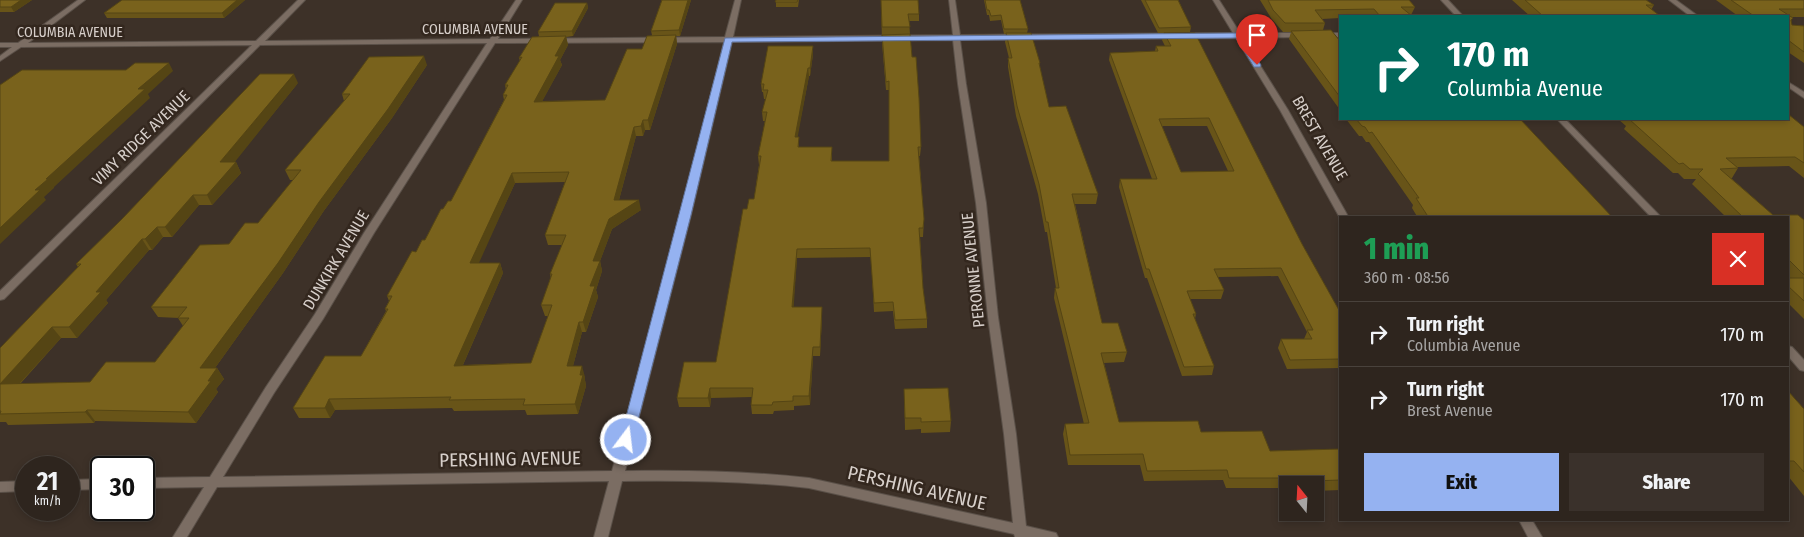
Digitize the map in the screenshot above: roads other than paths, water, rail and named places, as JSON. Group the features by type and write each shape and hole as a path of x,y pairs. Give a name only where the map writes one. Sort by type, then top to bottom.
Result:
{"street":[{"path":"0,59 82,0"},
{"name":"VIMY RIDGE AVENUE","path":"0,297 302,0"},
{"name":"DUNKIRK AVENUE","path":"180,537 369,233 519,0"},
{"path":"601,537 683,224 738,0"},
{"name":"PERONNE AVENUE","path":"952,0 1010,434 1021,534"},
{"name":"BREST AVENUE","path":"1216,0 1284,110 1344,216"},
{"path":"1444,0 1459,15"},
{"path":"1672,0 1693,15"},
{"name":"COLUMBIA AVENUE","path":"0,45 1339,35"},
{"path":"1789,85 1804,96"},
{"path":"1562,120 1656,216"},
{"path":"1789,351 1804,366"},
{"name":"PERSHING AVENUE","path":"155,483 692,475 776,480 809,483 1021,534 1051,537"},
{"path":"0,487 15,486"},
{"path":"1526,521 1535,537"}]}
